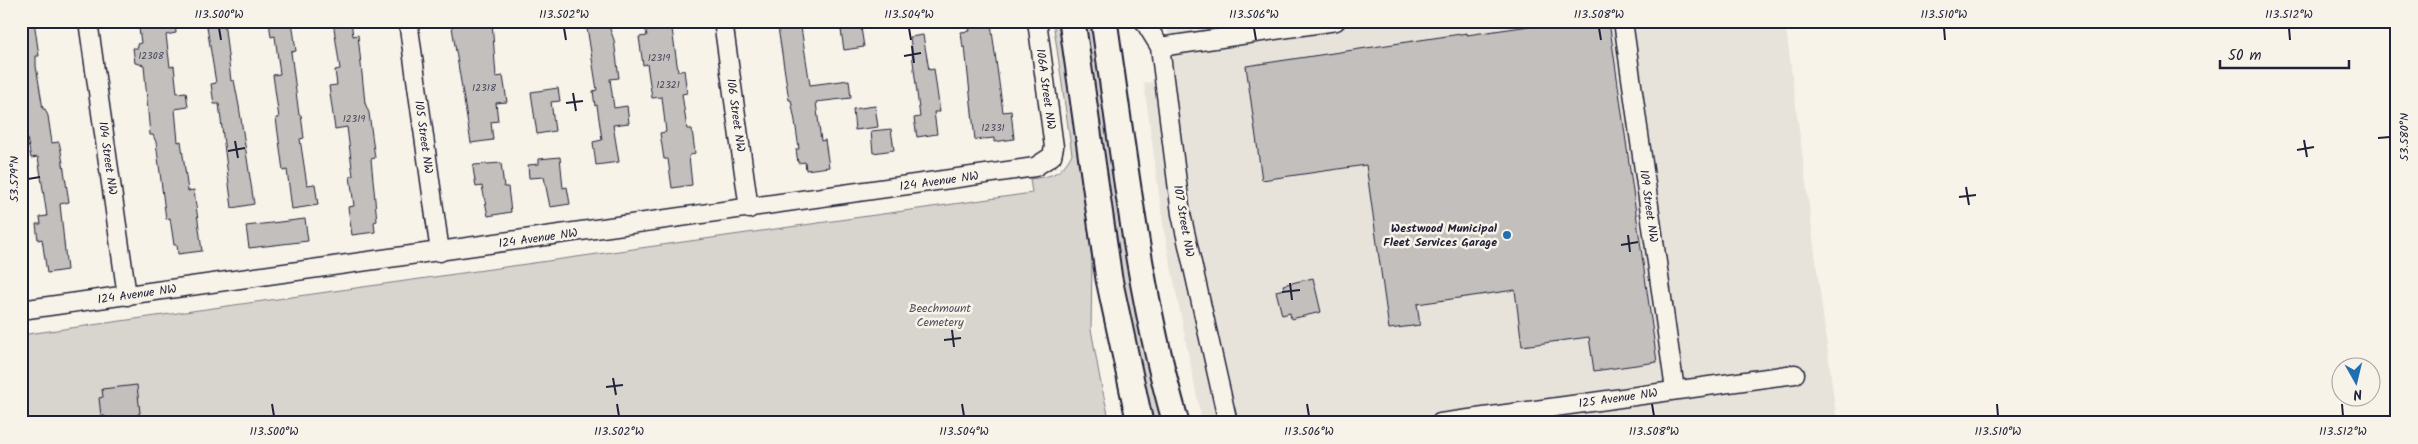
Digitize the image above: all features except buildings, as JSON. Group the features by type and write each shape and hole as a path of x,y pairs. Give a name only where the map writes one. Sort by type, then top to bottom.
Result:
{"main road":[{"path":"1072,21 1109,279 1140,423"},
{"path":"1104,21 1139,258 1176,423"}],"street":[{"name":"104 Street NW","path":"88,21 127,296"},
{"name":"105 Street NW","path":"408,21 440,252"},
{"name":"106 Street NW","path":"724,21 748,209"},
{"name":"106A Street NW","path":"1036,21 1054,147 1052,156"},
{"name":"107 Street NW","path":"1144,21 1160,47 1181,214 1228,423"},
{"path":"1160,47 1336,21"},
{"name":"109 Street NW","path":"1622,21 1675,390"},
{"name":"124 Avenue NW","path":"21,310 748,209 1035,167 1052,156"},
{"name":"125 Avenue NW","path":"1440,423 1795,374"}],"shaded area":[{"path":"1166,21 1785,21 1837,423 1202,423 1164,231 1144,83 1175,78"}],"green space":[{"name":"Beechmount Cemetery","path":"1053,21 1061,21 1092,259 1091,329 1110,423 21,423 21,335 1032,193 1030,179 1055,173 1064,166 1072,154"},
{"path":"1084,21 1095,21 1165,423 1154,423 1124,290"}],"place":[{"name":"Westwood Municipal Fleet Services Garage","path":"1507,235"}]}
